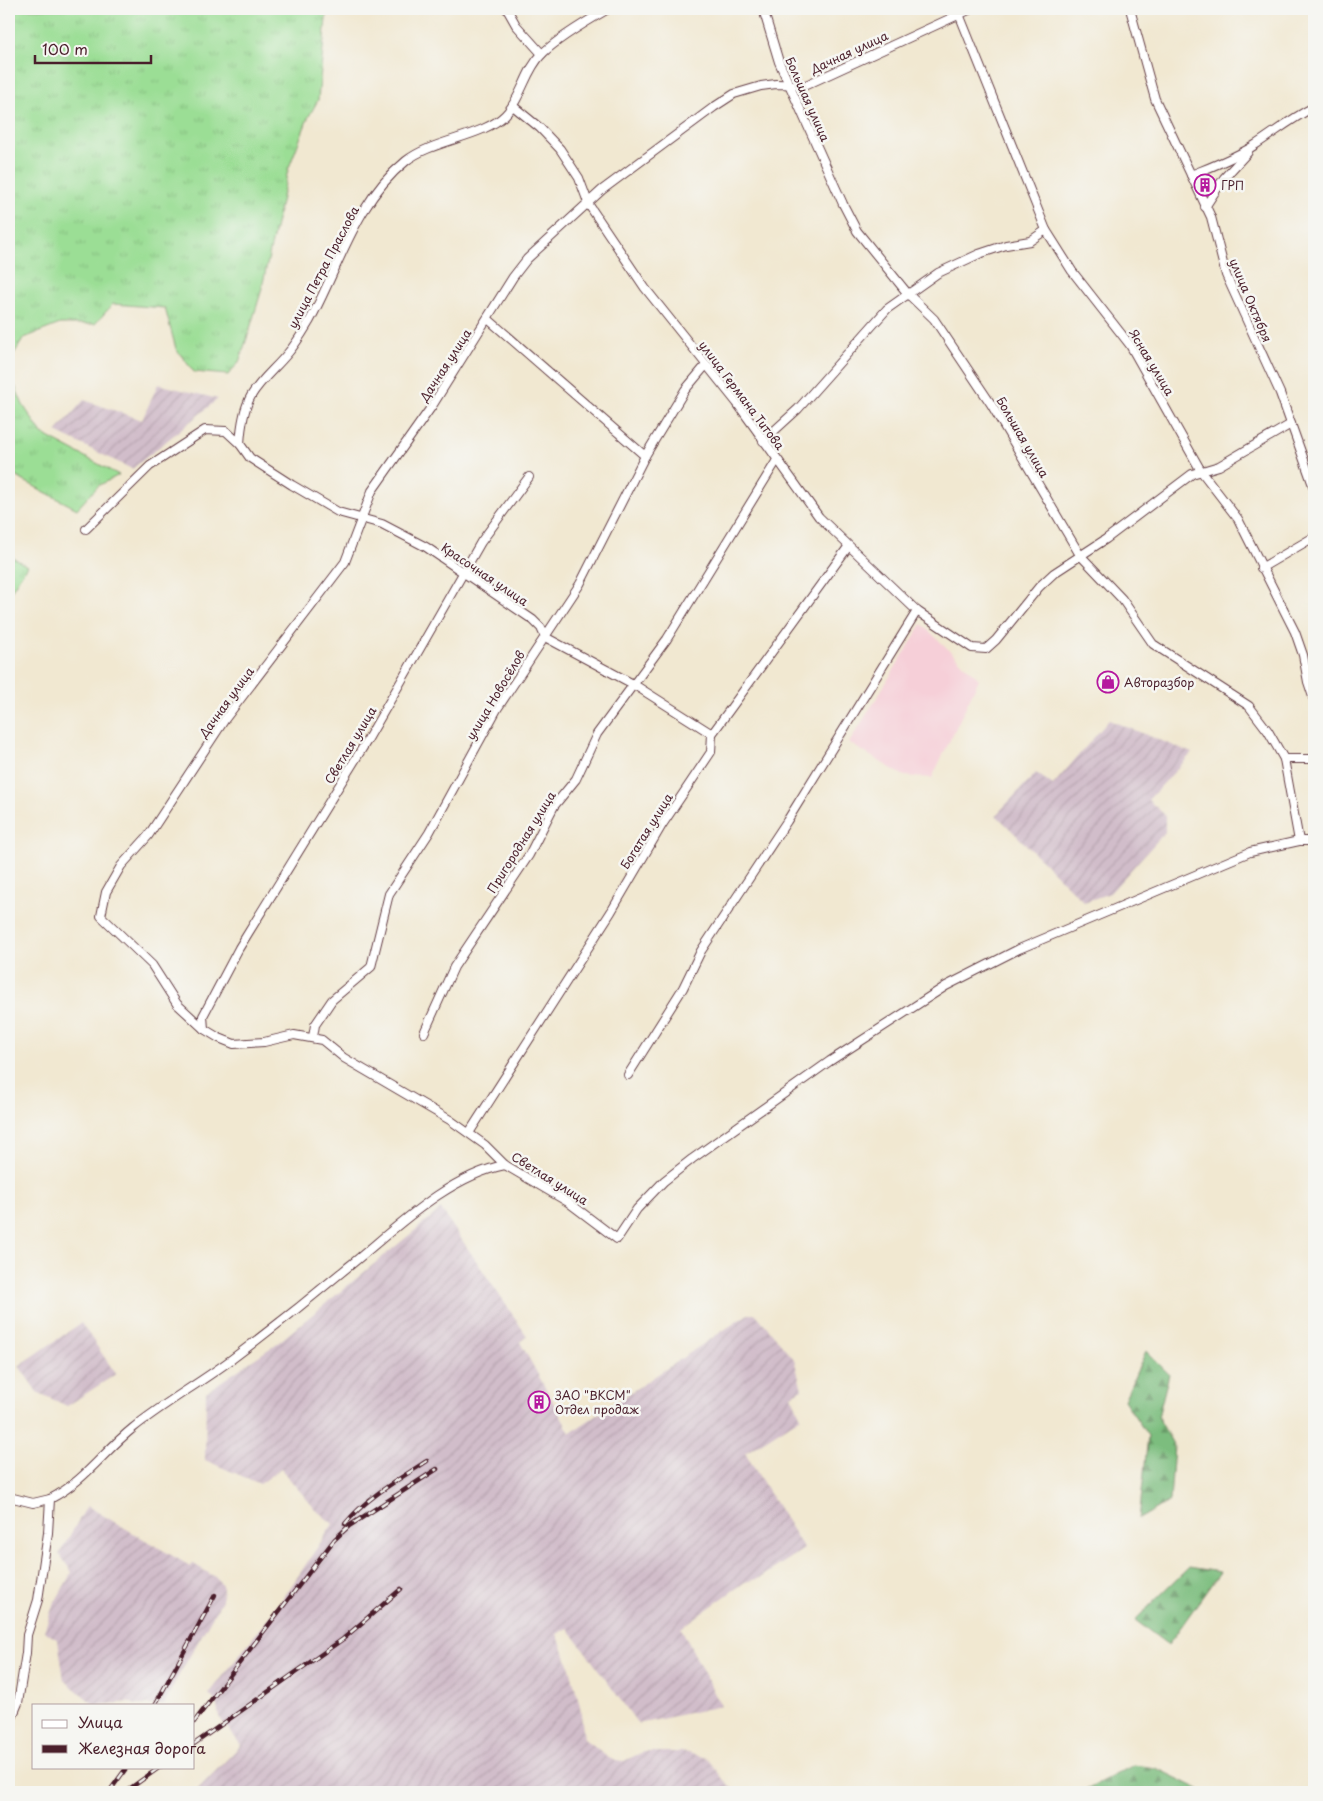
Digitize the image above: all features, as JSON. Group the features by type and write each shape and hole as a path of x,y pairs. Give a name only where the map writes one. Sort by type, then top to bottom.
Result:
{"street":[{"path":"507,9 516,25 542,54"},
{"name":"улица Петра Праслова","path":"240,444 242,423 250,397 264,378 288,353 309,321 345,244 384,184 407,160 456,137 491,125 513,106 525,80 542,54 608,9"},
{"name":"Большая улица","path":"763,9 779,62 842,204 857,231 908,294 934,319 954,348 991,404 1080,555 1122,599 1154,644 1249,706 1268,731 1284,759 1299,841"},
{"name":"Дачная улица","path":"101,916 106,892 121,866 148,836 225,719 345,562 360,517 372,491 432,406 488,319 513,276 527,259 616,179 734,94 761,86 806,85 958,11 971,9"},
{"name":"улица Октября","path":"1130,9 1155,99 1210,216 1226,275 1280,393 1314,488"},
{"name":"Ясная улица","path":"958,11 1046,230 1072,271 1130,345 1201,471 1238,519 1261,568 1295,632 1303,655 1308,682 1314,700"},
{"name":"улица Германа Титова","path":"513,106 540,128 560,149 580,178 589,205 645,288 737,403 819,517 848,547 917,610 972,648 986,648 996,640 1039,587 1054,573 1080,555"},
{"path":"1191,175 1230,160 1254,146 1293,117 1314,108"},
{"path":"1205,207 1224,178 1254,146"},
{"path":"763,441 798,409 887,310 908,294 938,273 988,251 1006,245 1030,241 1046,230"},
{"path":"488,319 646,456"},
{"name":"улица Новосёлов","path":"313,1037 315,1025 332,1000 371,967 389,894 429,833 497,710 580,584 646,456 685,390 706,365"},
{"path":"1080,555 1106,539 1192,474 1219,466 1290,424"},
{"path":"86,529 150,466 205,430 226,431 240,444"},
{"name":"Красочная улица","path":"240,444 250,458 338,512 382,524 426,547 533,620 541,628 545,637 633,684 712,734"},
{"name":"Пригородная улица","path":"424,1033 454,967 528,854 554,806 576,779 597,734 666,639 777,460"},
{"name":"Светлая улица","path":"204,1029 203,1016 239,948 368,738 482,542 529,477"},
{"path":"1261,568 1314,537"},
{"name":"Богатая улица","path":"469,1133 611,912 662,825 711,752 712,734 848,547"},
{"path":"628,1075 683,988 701,951 787,821 917,610"},
{"path":"1284,759 1314,759"},
{"path":"1299,841 1314,841"},
{"name":"Светлая улица","path":"101,916 152,965 177,1004 204,1029 234,1044 264,1042 294,1035 322,1040 344,1058 469,1133 505,1165 568,1202 617,1239 638,1209 664,1181 692,1159 830,1061 946,986 1020,949 1250,852 1299,841"},
{"path":"9,1497 33,1503 50,1499 70,1488 91,1470 122,1437 144,1419 233,1358 428,1204 466,1178 492,1167 505,1165"},
{"path":"9,1725 18,1703 27,1635 38,1600 48,1533 50,1499"}],"shaded area":[{"path":"158,384 218,399 132,469 56,432 84,400 142,420"},
{"path":"922,624 979,679 932,778 904,776 849,743"},
{"path":"1109,720 1192,753 1148,800 1165,815 1165,832 1110,893 1084,902 996,815 1036,773 1053,785"},
{"path":"441,1209 527,1336 520,1342 570,1433 748,1314 756,1314 794,1359 802,1389 791,1395 801,1417 745,1453 804,1549 760,1578 745,1582 681,1628 721,1706 638,1724 568,1628 557,1634 569,1664 580,1706 584,1739 613,1760 624,1761 643,1752 684,1752 707,1758 736,1792 195,1792 241,1745 219,1717 216,1701 209,1694 280,1603 333,1524 316,1510 281,1469 260,1484 205,1460 206,1392 279,1342"},
{"path":"81,1323 116,1374 67,1406 37,1392 19,1366"},
{"path":"87,1506 190,1566 192,1563 218,1579 223,1588 222,1600 164,1704 134,1704 130,1702 94,1704 64,1680 58,1640 44,1631 53,1606 72,1572 59,1554"}],"green space":[{"path":"9,9 327,9 318,100 308,118 288,170 261,292 239,362 228,375 194,372 176,349 165,308 113,304 95,324 60,324 24,338 12,357 13,381 23,405 42,434 119,475 98,486 77,509 9,473"},
{"path":"9,555 27,566 9,594"},
{"path":"1146,1351 1169,1374 1158,1417 1174,1446 1170,1501 1139,1519 1148,1436 1124,1400"},
{"path":"1189,1567 1220,1572 1168,1645 1135,1620"},
{"path":"1134,1765 1156,1768 1205,1792 1145,1792 1144,1790 1138,1792 1082,1792"}],"railway":[{"path":"345,1524 373,1497 427,1461"},
{"path":"195,1721 334,1540 349,1526 437,1469"},
{"path":"195,1743 343,1639 401,1589"},
{"path":"156,1704 215,1595"},
{"path":"109,1792 126,1768"},
{"path":"125,1792 159,1768"}],"place":[{"name":"ГРП","path":"1205,185"},
{"name":"Авторазбор","path":"1108,682"},
{"name":"ЗАО \"ВКСМ\" Отдел продаж","path":"539,1402"}]}
